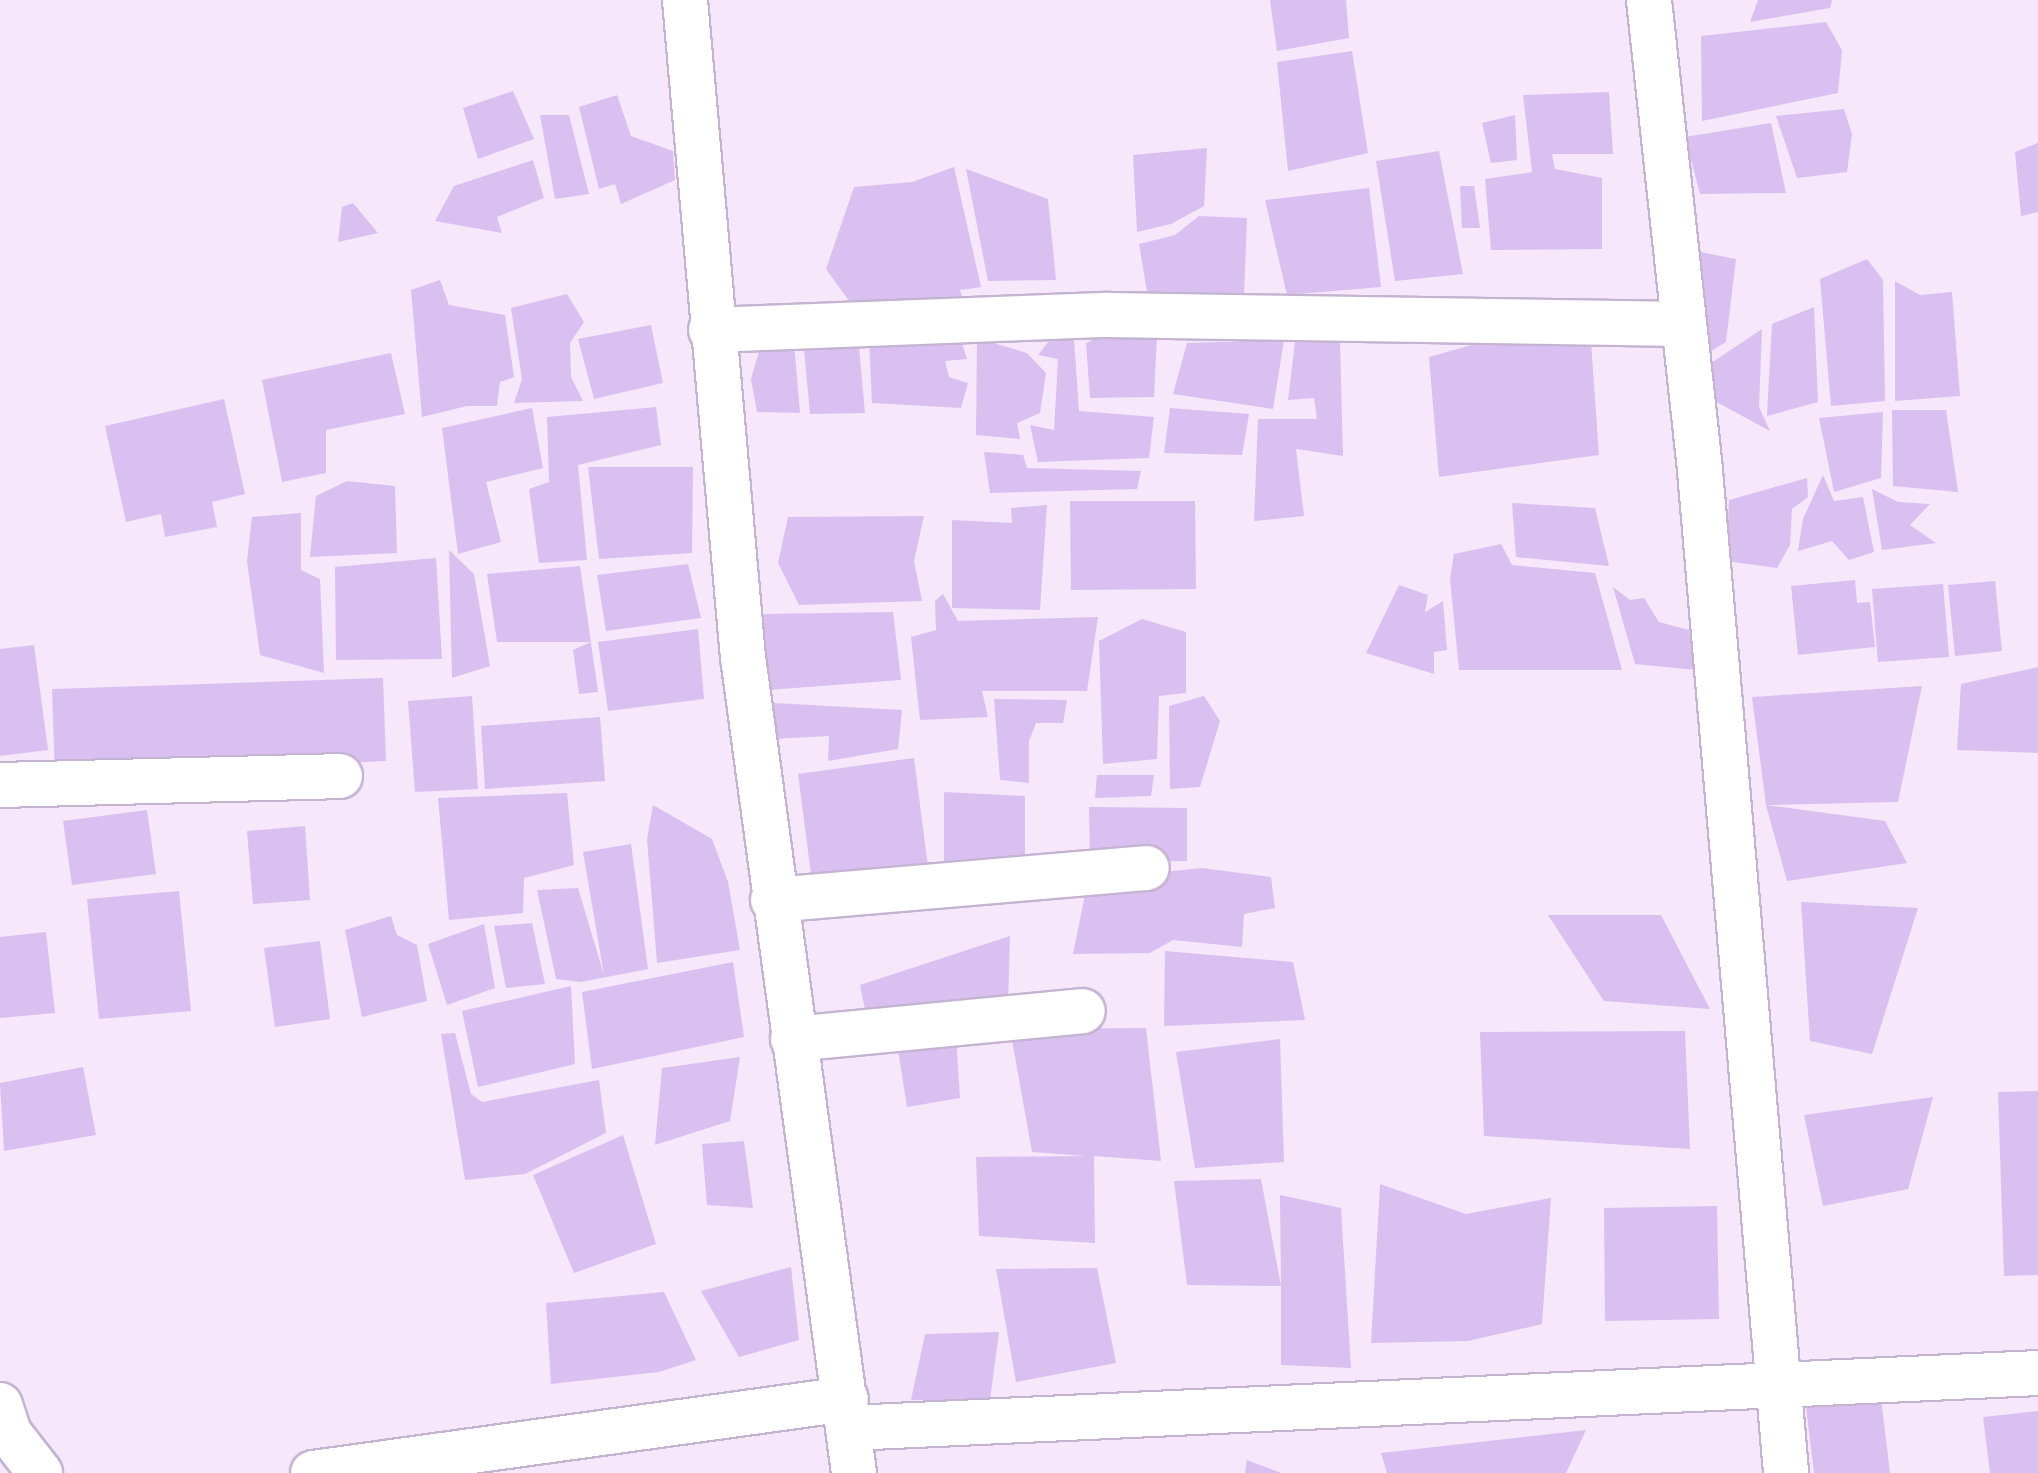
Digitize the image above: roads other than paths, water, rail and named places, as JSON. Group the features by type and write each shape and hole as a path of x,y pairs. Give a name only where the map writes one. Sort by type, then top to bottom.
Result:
{"street":[{"path":"685,0 711,330 773,900 854,1473"},
{"path":"1649,0 1684,324 1786,1473"},
{"path":"711,330 1108,315 1684,324"},
{"path":"0,785 340,776"},
{"path":"773,900 1147,868"},
{"path":"793,1039 1083,1011"},
{"path":"313,1473 848,1414 1778,1387 2038,1373"},
{"path":"0,1405 9,1433 40,1473"}]}
